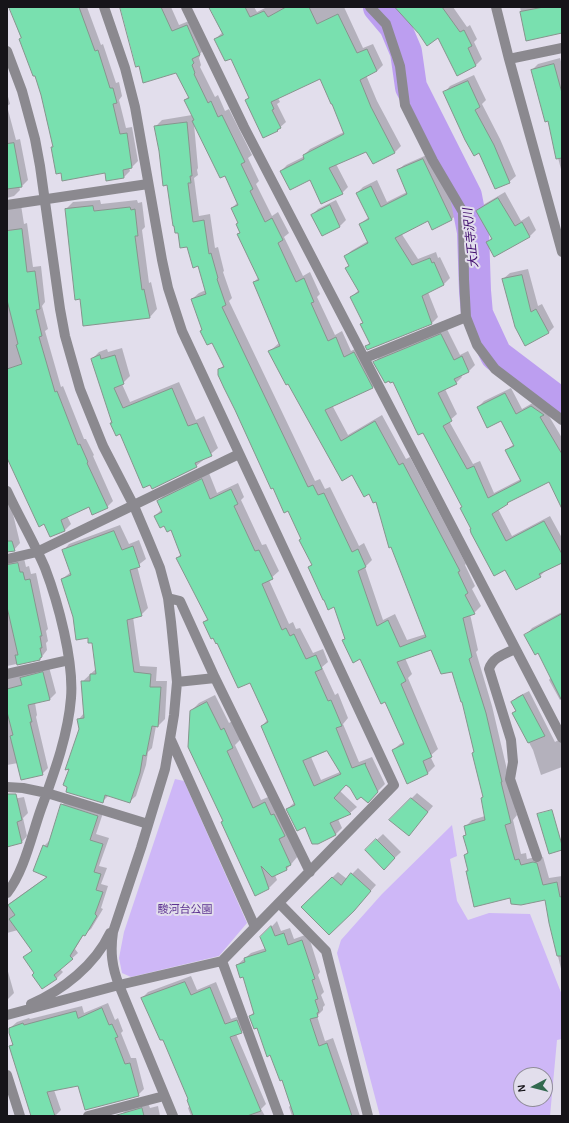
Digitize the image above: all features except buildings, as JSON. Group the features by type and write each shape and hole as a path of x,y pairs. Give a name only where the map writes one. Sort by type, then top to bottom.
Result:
{"street":[{"path":"7,1014 119,985 222,961 394,785 180,325 168,288 134,107 125,68 104,7"},
{"path":"186,7 244,127 562,738"},
{"path":"370,7 386,24 400,66 405,105 433,160 464,212 464,278 466,317 477,345 495,369 562,420"},
{"path":"496,7 562,252"},
{"path":"509,59 562,48"},
{"path":"7,51 29,114 40,166 65,336 80,389 104,446 134,506 160,568 168,598 177,682 174,715 162,781 112,932 111,957 113,971 173,1116"},
{"path":"7,205 148,184"},
{"path":"365,358 466,317"},
{"path":"7,560 37,552 239,454"},
{"path":"7,491 45,568 57,607 71,670 71,698 65,734 47,794 18,874 7,893"},
{"path":"168,598 180,601 215,678 310,872"},
{"path":"515,649 496,658 491,663 489,669 511,740 513,762 510,779 537,858"},
{"path":"7,674 69,660"},
{"path":"177,682 215,678"},
{"path":"170,740 255,927"},
{"path":"7,787 23,788 47,794 148,824"},
{"path":"278,903 326,950 368,1116"},
{"path":"7,1014 51,994 66,984 101,951 118,916"},
{"path":"222,961 279,1116"},
{"path":"7,1075 20,1116"},
{"path":"88,1116 164,1096"}],"green space":[{"name":"駿河台公園","path":"175,779 184,781 247,923 219,956 131,977 122,973 119,958 124,932"},
{"path":"452,825 457,856 450,859 457,901 468,920 489,913 530,914 562,995 562,1039 557,1040 553,1083 553,1067 513,1067 513,1107 551,1107 550,1116 380,1116 337,953 341,940 382,894"}],"waterway":[{"name":"大正寺沢川","path":"379,7 395,26 406,52 411,87 466,196 473,232 477,314 496,355 562,405"}]}
